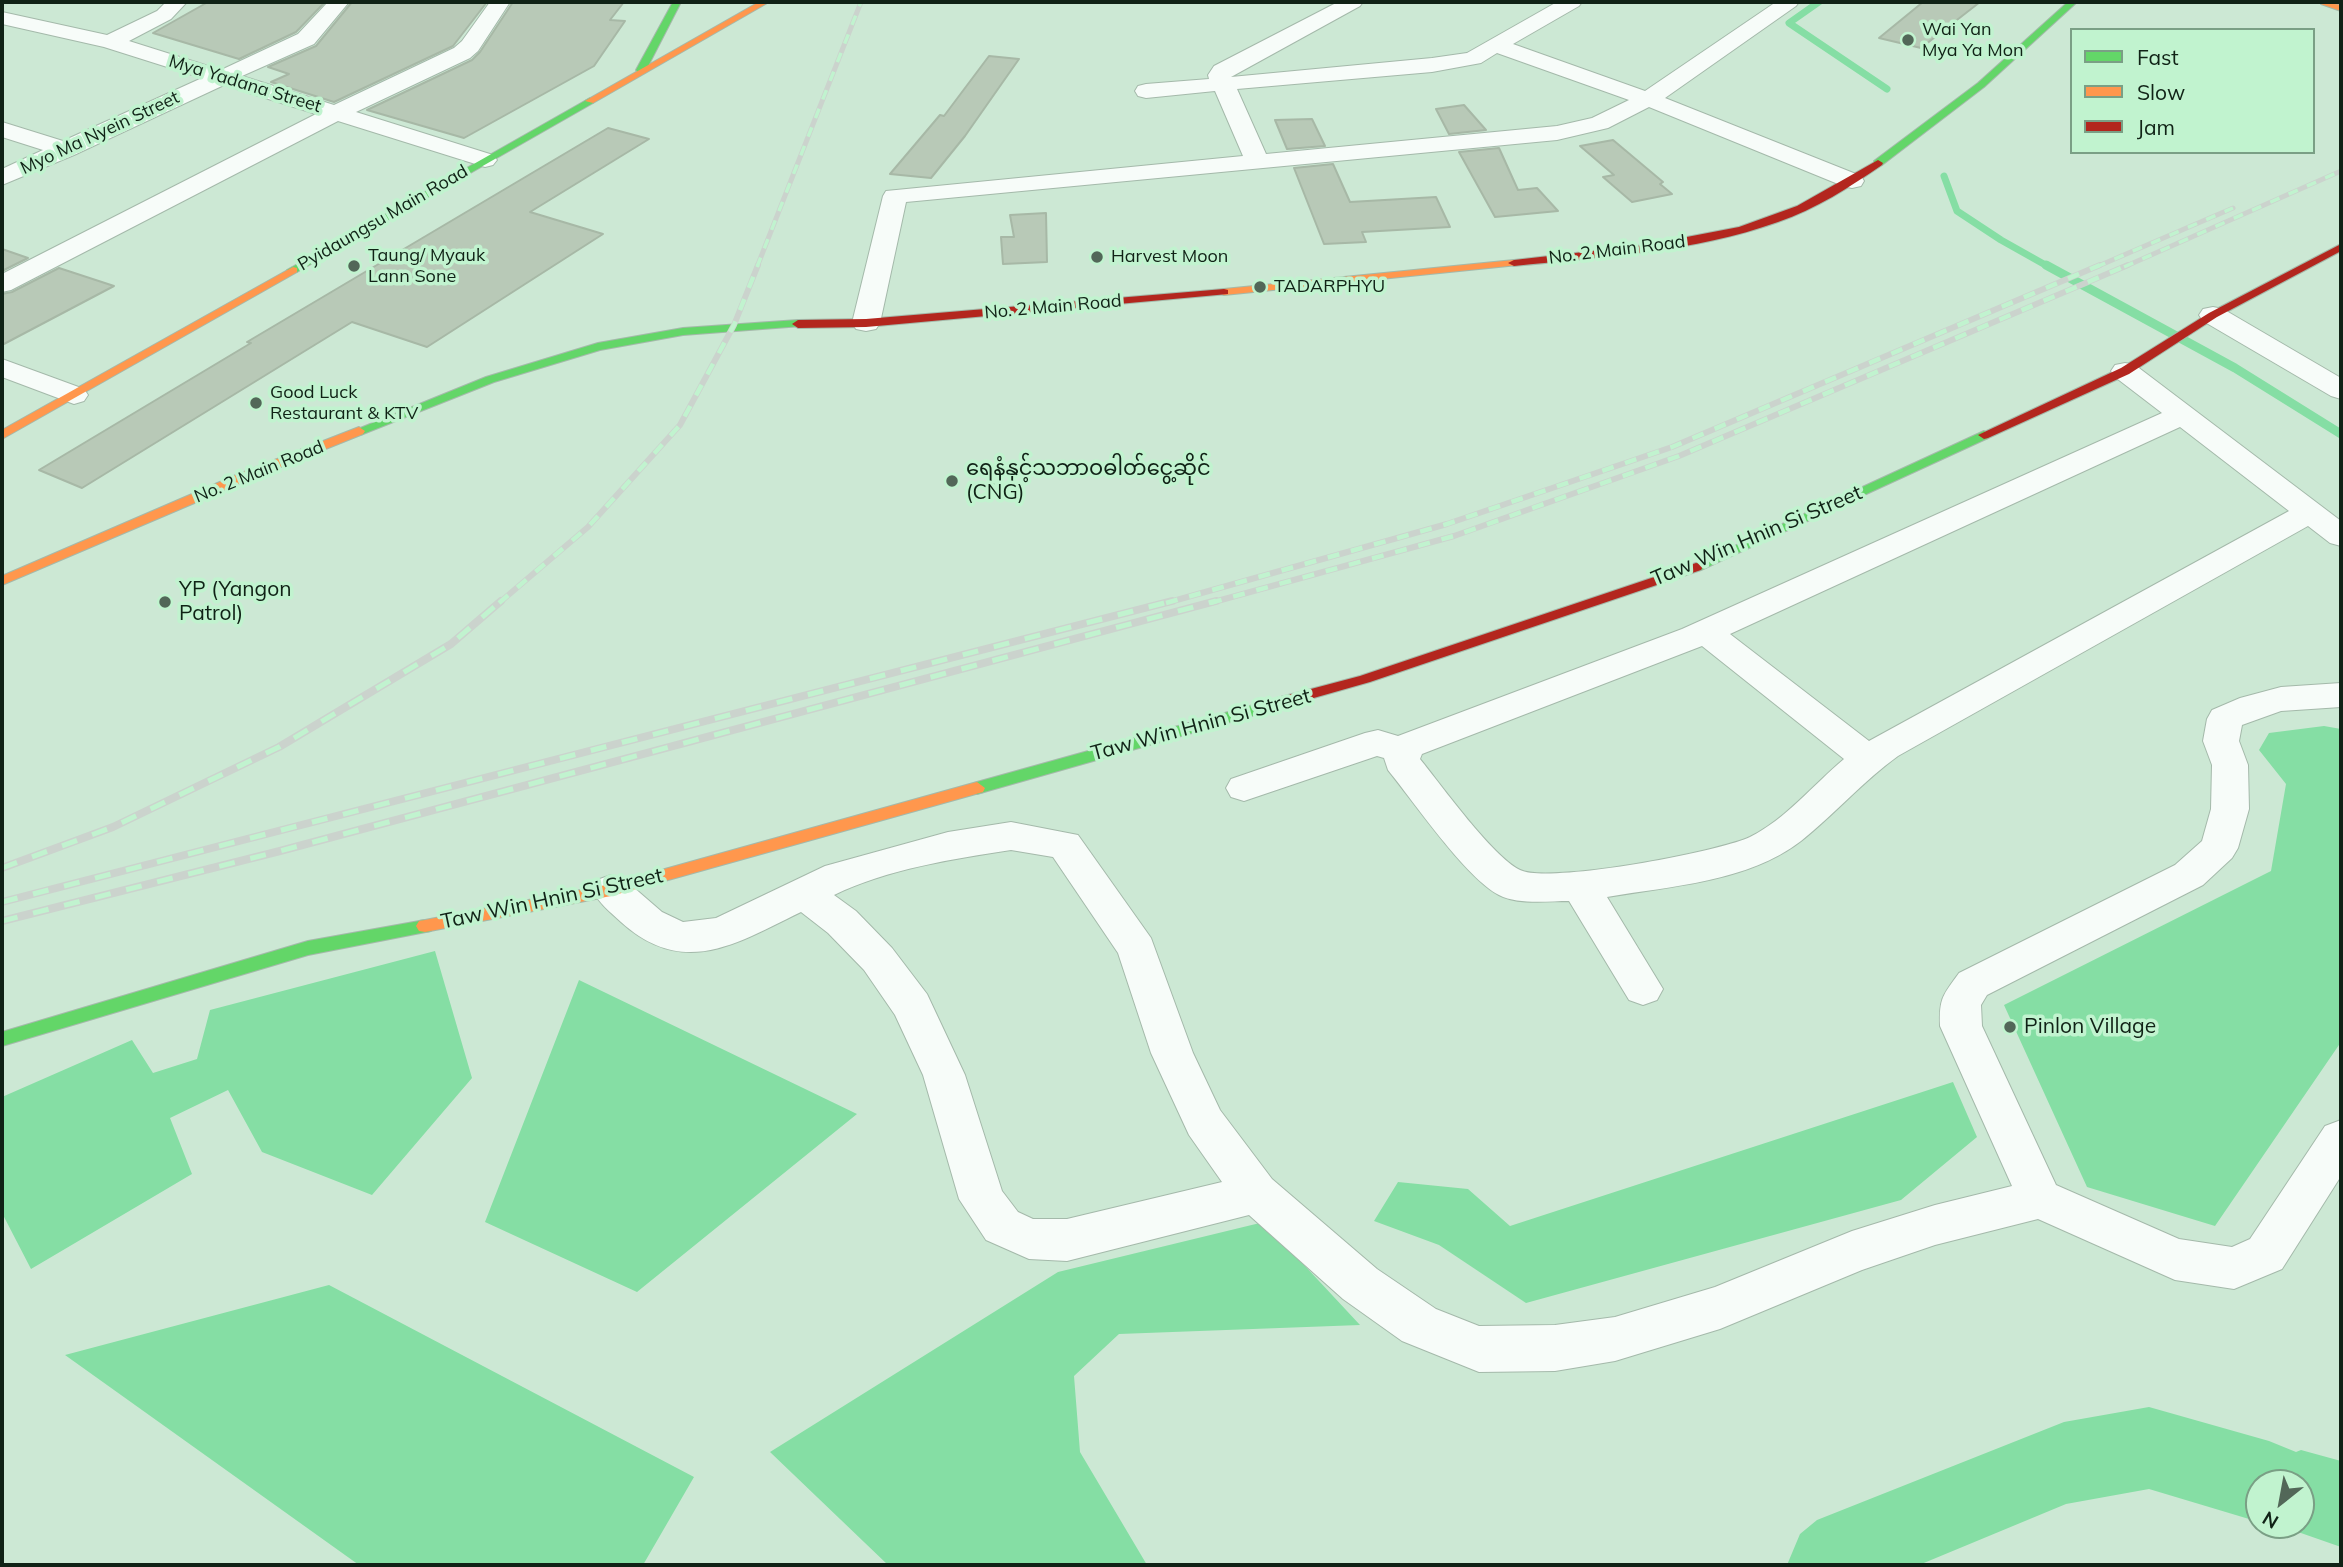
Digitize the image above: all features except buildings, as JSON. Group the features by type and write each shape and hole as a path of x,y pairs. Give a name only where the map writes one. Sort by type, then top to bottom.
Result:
{"main road":[{"path":"641,70 677,2"},
{"name":"Pyidaungsu Main Road","path":"2,435 765,2"},
{"name":"No. 2 Main Road","path":"2,582 241,478 474,385 572,353 650,336 734,325 866,323 1276,288 1635,250 1711,237 1776,219 1852,181 1981,85 2073,2"},
{"path":"2324,2 2341,8"},
{"name":"Taw Win Hnin Si Street","path":"2,1039 308,948 611,890 1365,679 1701,565 2125,371 2213,315 2341,247"}],"street":[{"path":"110,42 163,15 177,2"},
{"name":"Myo Ma Nyein Street","path":"2,178 306,39 339,2"},
{"path":"2,284 336,113 462,52 470,46 500,2"},
{"path":"1258,162 1219,75 1353,2"},
{"path":"1146,92 1432,65 1473,58 1572,2"},
{"path":"866,323 895,196 1557,133 1600,123 1648,99 1789,2"},
{"name":"Mya Yadana Street","path":"2,18 110,42 485,160"},
{"path":"1497,46 1648,99 1852,181"},
{"path":"2,129 66,149"},
{"path":"2213,315 2341,390"},
{"path":"2,367 74,395"},
{"path":"2125,371 2341,536"},
{"path":"2182,415 1706,632 1407,746 1401,761 1481,859 1512,885 1580,887 1717,864 1763,847 1788,831 1885,747 2309,513"},
{"path":"1706,632 1869,760"},
{"path":"2040,1199 1961,1026 1960,1003 1973,984 2189,875 2219,848 2230,808 2230,765 2221,741 2225,719 2244,708 2285,697 2341,695"},
{"path":"1244,788 1378,742 1403,752"},
{"path":"611,890 648,923 679,937 723,932 839,876 948,846 1012,836 1065,845 1137,949 1172,1053 1203,1122 1256,1193 1370,1291 1419,1325 1479,1349 1555,1348 1615,1339 1720,1307 1852,1252 1935,1226 2040,1199 2175,1259 2234,1268 2266,1254 2341,1139"},
{"path":"1580,887 1643,989"},
{"path":"802,892 842,922 860,940 878,959 912,1006 944,1075 970,1152 982,1199 1002,1226 1029,1239 1067,1240 1256,1193"}],"shaded area":[{"path":"2324,726 2341,729 2341,1042 2215,1226 2087,1187 2004,1005 2271,871 2286,784 2259,750 2269,733"},
{"path":"435,951 472,1078 372,1195 262,1152 228,1090 170,1118 192,1174 31,1269 2,1213 2,1097 132,1040 153,1073 197,1059 210,1010"},
{"path":"579,980 857,1114 637,1292 485,1222"},
{"path":"1953,1082 1977,1137 1901,1200 1526,1303 1439,1245 1374,1221 1398,1182 1468,1189 1510,1226"},
{"path":"1264,1222 1360,1325 1119,1334 1074,1376 1080,1452 1147,1565 888,1565 770,1452 1058,1272"},
{"path":"329,1285 694,1477 643,1565 359,1565 65,1355"}],"waterway":[{"path":"1819,2 1789,23 1887,89"},
{"path":"1944,176 1957,211 2049,267"},
{"path":"2046,265 2235,368 2341,434"},
{"path":"1831,1565 1848,1551 2064,1463 2149,1448 2245,1476"},
{"path":"2315,1496 2341,1504"}],"railway":[{"path":"757,267 861,2"},
{"path":"2124,267 2341,171"},
{"path":"2096,267 2233,208"},
{"path":"499,603 588,527 680,425 734,325 758,265"},
{"path":"1166,603 1447,524 1672,447 2100,265"},
{"path":"1210,603 1454,536 1679,456 2128,265"},
{"path":"2,868 113,827 279,747 451,644 501,601"},
{"path":"2,902 1172,601"},
{"path":"2,921 280,851 1216,601"}],"traffic: fast":[{"path":"641,70 677,2"},
{"path":"1878,163 1981,85 2073,2"},
{"path":"293,270 590,101"},
{"path":"359,431 490,380 598,346 683,331 798,324"},
{"path":"1696,567 1984,435"},
{"path":"977,788 1282,702"},
{"path":"2,1039 308,948 425,926"}],"traffic: slow":[{"path":"590,101 765,2"},
{"path":"2324,2 2341,8"},
{"path":"1224,292 1514,263"},
{"path":"2,435 293,270"},
{"path":"2,581 241,478 359,431"},
{"path":"425,926 611,890 977,788"}],"traffic: jam":[{"path":"1514,263 1645,249 1742,230 1801,209 1878,163"},
{"path":"1984,435 2125,371 2213,315 2341,247"},
{"path":"798,324 866,323 1224,292"},
{"path":"1282,702 1365,679 1696,567"}],"place":[{"name":"Wai Yan Mya Ya Mon","path":"1908,40"},
{"name":"Harvest Moon","path":"1097,257"},
{"name":"Taung/ Myauk Lann Sone","path":"354,266"},
{"name":"TADARPHYU","path":"1260,287"},
{"name":"Good Luck Restaurant & KTV","path":"256,403"},
{"name":"ရေနံနှင့်သဘာဝဓါတ်ငွေ့ဆိုင် (CNG)","path":"952,481"},
{"name":"YP (Yangon Patrol)","path":"165,602"},
{"name":"Pinlon Village","path":"2010,1027"}]}
